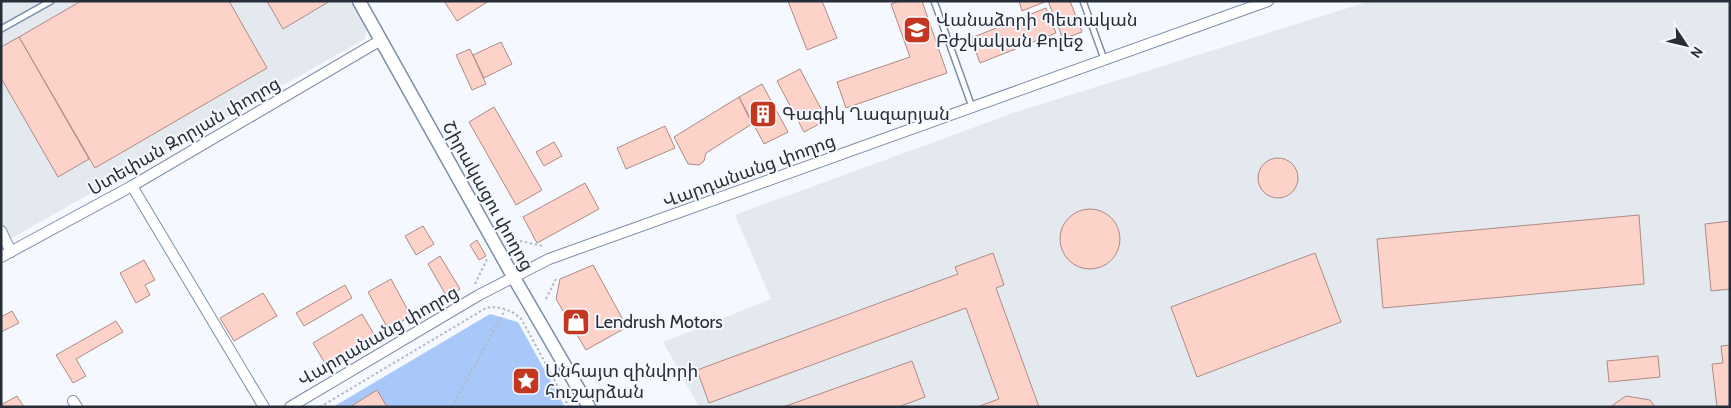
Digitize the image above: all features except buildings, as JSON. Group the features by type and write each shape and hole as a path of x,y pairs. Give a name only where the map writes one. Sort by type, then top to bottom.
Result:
{"street":[{"name":"Շիրակացու փողոց","path":"359,1 514,278 589,407"},
{"name":"Վարդանանց փողոց","path":"290,407 479,295 549,259 1268,1"},
{"name":"Ստեփան Զորյան փողոց","path":"6,255 132,186 381,40"},
{"path":"132,186 264,407"},
{"path":"1,231 6,255"}],"lane":[{"path":"1,30 51,1"},
{"path":"934,1 972,107"},
{"path":"1083,1 1104,59"}],"path":[{"path":"515,240 543,246"},
{"path":"474,286 490,254"},
{"path":"546,299 557,277"},
{"path":"320,407 486,308 495,306 517,315 522,320 569,407"},
{"path":"452,407 505,310"}],"shaded area":[{"path":"1,1 354,1 367,25 365,39 1,244"},
{"path":"1370,1 1730,1 1730,407 699,407 663,342 771,299 735,215 1016,112"},
{"path":"490,314 518,322 565,407 333,407"}],"place":[{"name":"Վանաձորի Պետական Բժշկական Քոլեջ","path":"917,30"},
{"name":"Գագիկ Ղազարյան","path":"763,114"},
{"name":"Lendrush Motors","path":"576,322"},
{"name":"Անհայտ զինվորի հուշարձան","path":"526,381"}]}
